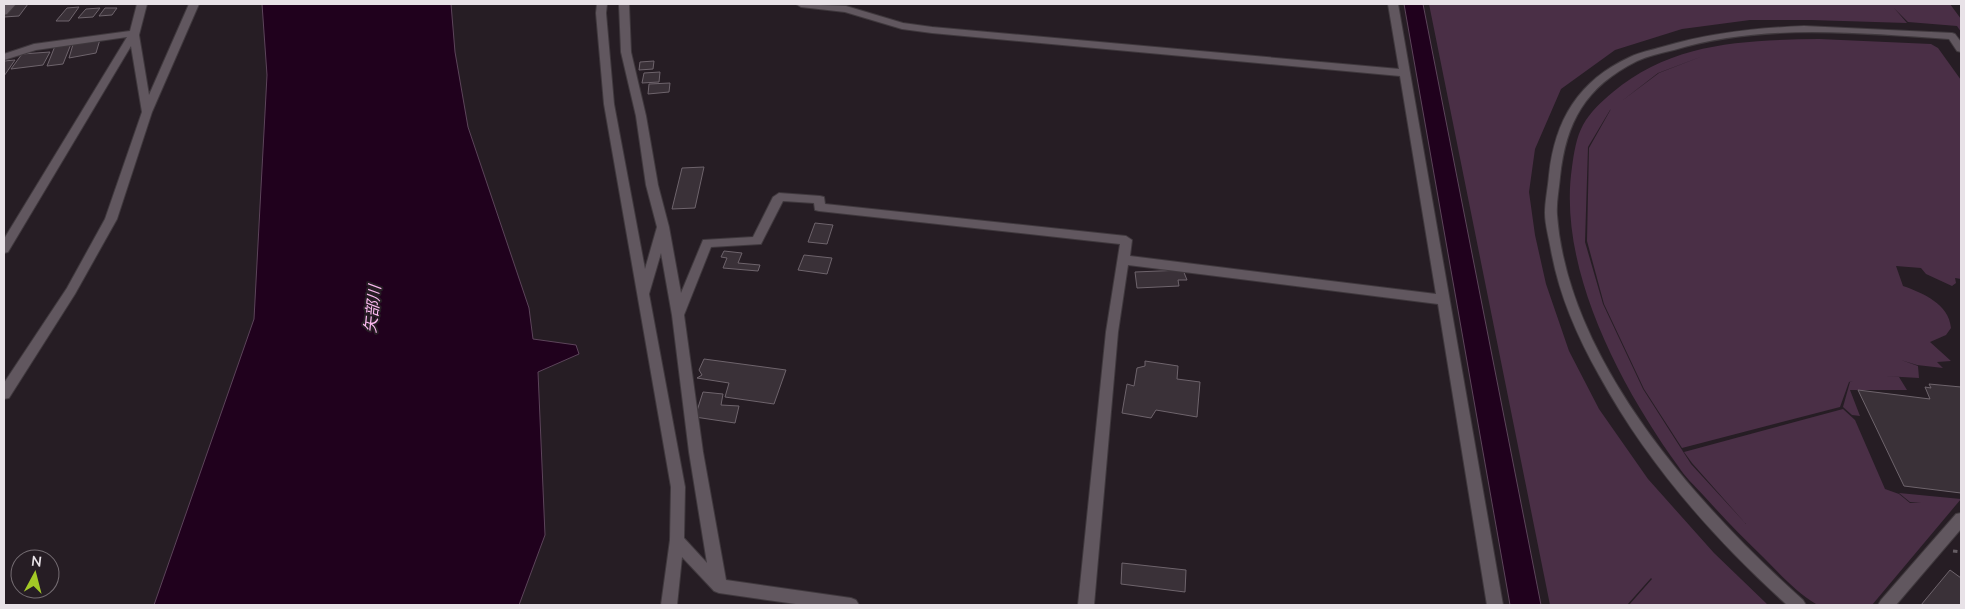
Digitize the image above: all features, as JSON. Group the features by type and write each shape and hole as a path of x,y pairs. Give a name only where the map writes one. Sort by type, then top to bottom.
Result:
{"street":[{"path":"4,12 11,4"},
{"path":"4,249 134,34 142,4"},
{"path":"4,394 52,323 91,258 111,219 147,112 194,4"},
{"path":"602,4 609,104 678,486 678,540 669,605"},
{"path":"624,4 626,52 641,116 652,185 663,227 678,315 696,452 719,586"},
{"path":"801,4 846,9 902,26 932,30 1405,73"},
{"path":"1393,4 1495,605"},
{"path":"1798,605 1766,579 1682,490 1623,410 1584,338 1560,274 1550,214 1554,166 1566,124 1592,88 1630,60 1682,42 1741,32 1805,29 1952,36 1961,49"},
{"path":"4,57 34,47 134,34"},
{"path":"134,34 147,112"},
{"path":"678,315 707,243 757,241 780,197 820,200 819,207 1126,240 1112,332 1086,605"},
{"path":"644,294 663,227"},
{"path":"1122,267 1123,260 1444,300"},
{"path":"1886,605 1961,519"},
{"path":"678,540 719,586 851,605"}],"shaded area":[{"path":"1429,4 1950,4 1961,19 1961,32 1957,26 1908,22 1894,8 1907,23 1750,20 1682,29 1615,50 1561,89 1535,149 1529,192 1535,235 1546,284 1569,351 1599,409 1648,479 1714,553 1768,605 1629,605 1651,578 1627,605 1550,605"},
{"path":"1819,39 1931,44 1938,48 1961,80 1961,279 1955,278 1956,283 1952,286 1926,274 1921,268 1896,266 1903,286 1926,296 1945,312 1951,328 1946,335 1930,342 1951,361 1937,362 1943,368 1917,365 1901,360 1918,366 1919,378 1885,376 1899,377 1907,390 1850,390 1860,416 1852,415 1843,407 1850,382 1853,381 1849,382 1840,407 1682,448 1644,389 1604,304 1587,241 1589,148 1611,109 1588,147 1585,242 1603,304 1643,389 1691,464 1746,524 1684,452 1843,409 1855,420 1885,489 1899,494 1910,503 1921,503 1910,502 1899,493 1961,499 1872,605 1820,605 1802,594 1740,534 1690,481 1656,435 1615,363 1598,325 1584,285 1574,245 1570,206 1572,167 1583,125 1596,107 1613,92 1636,75 1660,63 1710,47 1764,41","holes":["1703,56 1659,73 1622,101 1658,73"]}],"water":[{"name":"矢部川","path":"262,4 451,4 455,52 468,127 529,308 533,339 576,345 579,354 538,372 545,535 519,605 154,605 254,319 267,75"},
{"path":"1404,4 1423,4 1541,605 1510,605"}],"building":[{"path":"6,4 28,4 19,16 4,17 4,6"},
{"path":"79,7 69,21 56,21 67,8"},
{"path":"100,8 93,17 78,18 86,9"},
{"path":"105,8 117,8 112,15 99,16"},
{"path":"101,36 96,53 69,58 74,41"},
{"path":"71,44 63,64 47,66 55,46"},
{"path":"50,52 43,65 11,69 22,54"},
{"path":"15,60 4,76 4,61"},
{"path":"654,61 653,69 639,70 640,62"},
{"path":"660,72 659,82 642,83 644,73"},
{"path":"670,83 669,92 648,94 649,84"},
{"path":"704,167 695,208 672,209 682,168"},
{"path":"815,223 833,225 827,244 808,242"},
{"path":"724,251 742,253 738,263 760,265 758,271 723,268 727,258 721,257"},
{"path":"804,255 832,258 827,274 798,270"},
{"path":"1183,270 1187,280 1178,280 1179,286 1137,288 1135,272"},
{"path":"704,359 786,370 774,404 725,397 729,383 697,378 702,375 699,370"},
{"path":"1145,361 1178,366 1177,379 1200,382 1197,417 1156,410 1151,418 1122,413 1127,384 1134,386 1137,368 1145,366"},
{"path":"1929,384 1961,387 1961,493 1904,486 1858,390 1930,399 1925,387 1931,388"},
{"path":"703,392 723,394 721,405 739,406 735,423 695,417"},
{"path":"1122,563 1186,570 1185,592 1121,584"},
{"path":"1950,570 1961,578 1961,605 1921,605"}]}
